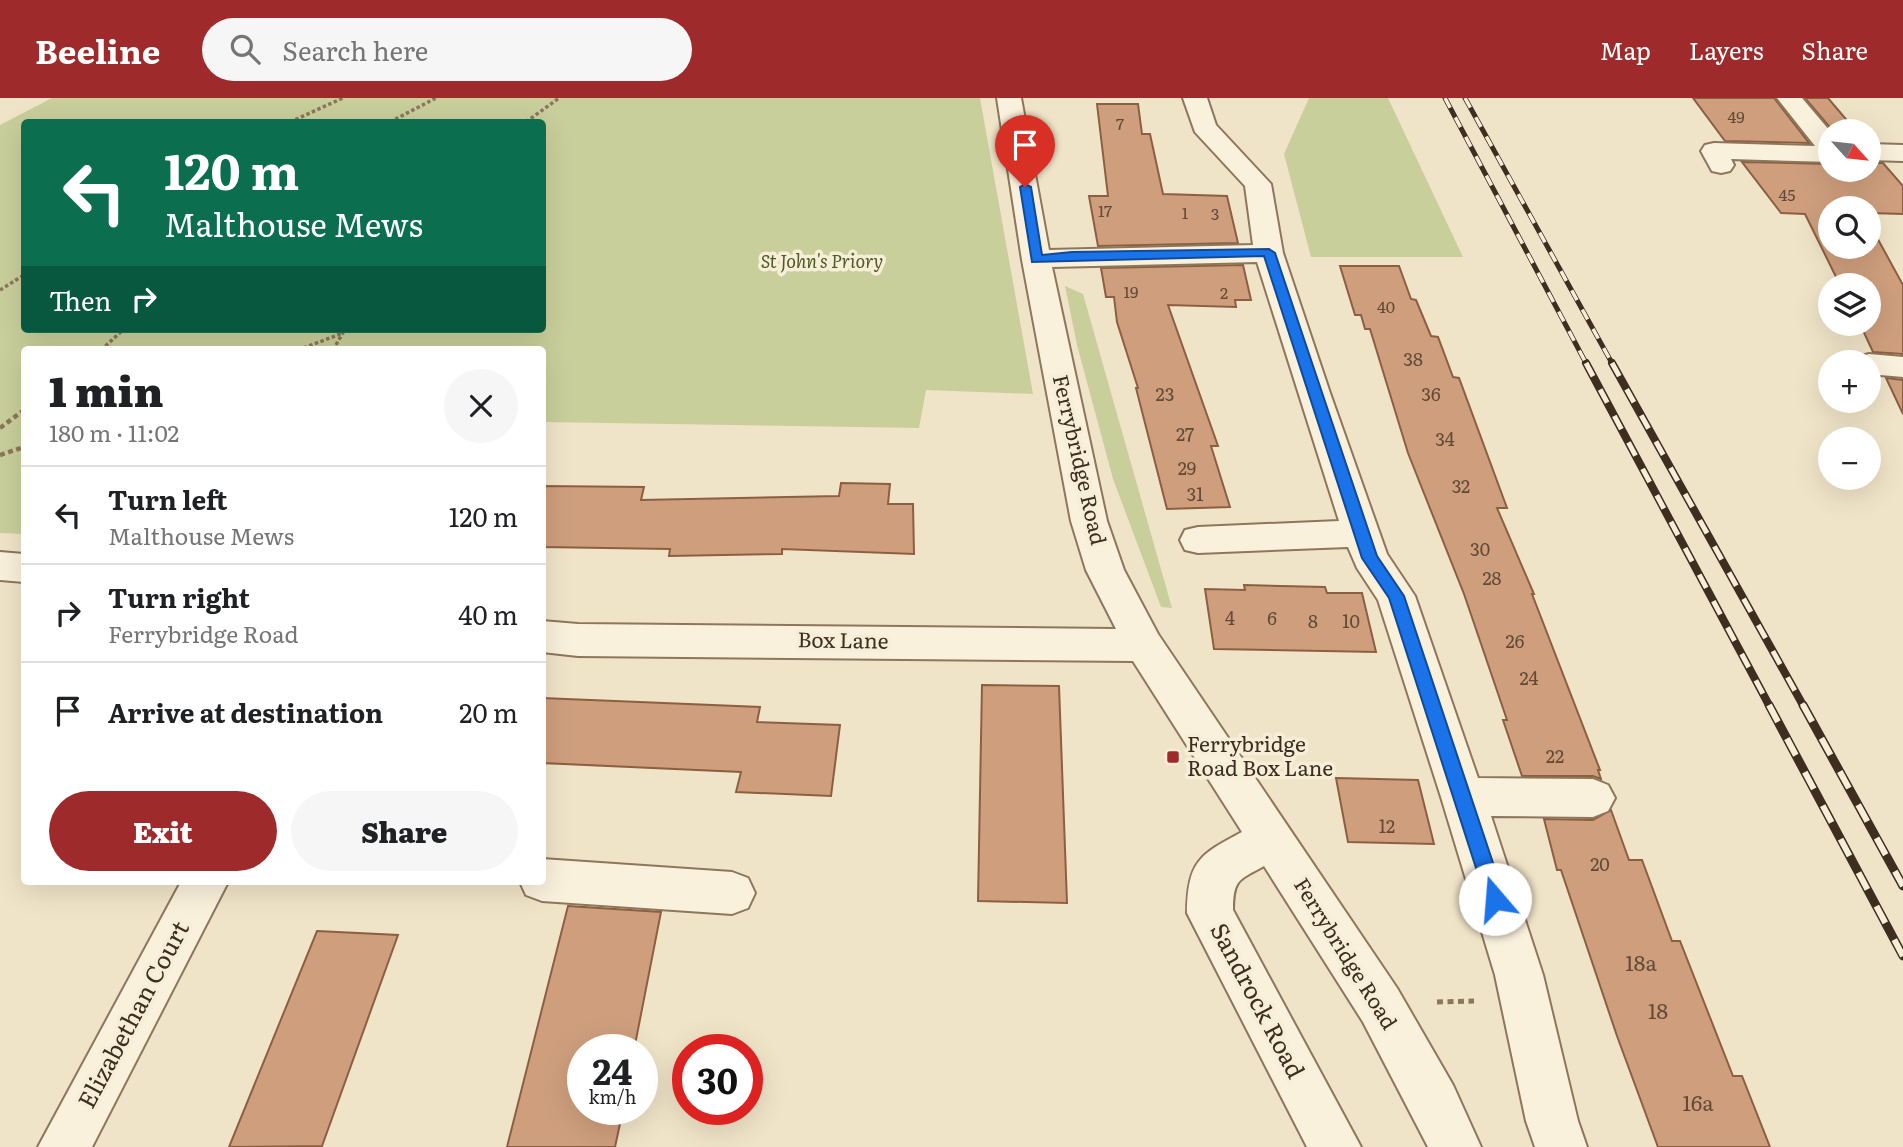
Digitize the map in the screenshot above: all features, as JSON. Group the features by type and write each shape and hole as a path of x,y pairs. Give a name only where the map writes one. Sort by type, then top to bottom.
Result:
{"street":[{"name":"Ferrybridge Road","path":"1009,98 1036,260 1089,521 1105,570 1144,645 1380,1005 1435,1103 1455,1147"},
{"path":"1195,98 1204,127 1258,184 1269,253 1370,558 1396,596 1463,797 1502,988 1561,1147"},
{"path":"1789,98 1818,143"},
{"path":"1721,165 1714,151 1818,152"},
{"path":"1881,152 1903,153"},
{"path":"1036,260 1072,256 1269,253"},
{"path":"1881,365 1903,367"},
{"path":"1198,540 1362,533"},
{"path":"0,566 21,568"},
{"name":"Box Lane","path":"546,636 578,640 1144,645"},
{"path":"1463,797 1593,798"},
{"name":"Sandrock Road","path":"1271,839 1222,866 1210,883 1210,913 1335,1147"},
{"path":"546,880 732,893"},
{"name":"Elizabethan Court","path":"64,1147 203,885"}],"path":[{"path":"297,119 343,98"},
{"path":"396,119 436,98"},
{"path":"530,119 559,98"},
{"path":"0,290 21,277"},
{"path":"105,346 120,333"},
{"path":"308,346 339,333"},
{"path":"0,428 21,412"},
{"path":"0,455 21,448"},
{"path":"1434,1002 1502,988"}],"green space":[{"name":"St John's Priory","path":"52,98 980,98 1033,394 926,390 919,428 546,422 546,346 21,346 21,534 0,533 0,125"},
{"path":"1309,98 1388,98 1463,257 1311,257 1284,154"},
{"path":"1065,286 1083,294 1172,608 1161,607 1113,479 1077,345"}],"building":[{"path":"1693,98 1774,98 1809,143 1725,141"},
{"path":"1805,98 1828,98 1846,119 1823,119"},
{"path":"1097,104 1138,104 1142,134 1150,134 1163,194 1227,196 1238,243 1098,246 1089,196 1108,196"},
{"path":"1742,162 1818,164 1818,182 1881,182 1883,163 1903,186 1903,214 1881,213 1881,196 1818,196 1818,240 1805,214 1781,213"},
{"path":"1881,245 1903,285 1903,354 1872,350 1866,336 1881,336 1881,273 1834,273 1827,259 1881,259"},
{"path":"1243,265 1251,300 1235,300 1236,307 1168,305 1218,446 1211,446 1230,507 1167,509 1138,388 1117,322 1114,297 1106,297 1101,268"},
{"path":"1340,266 1399,266 1411,299 1416,300 1431,336 1438,337 1453,377 1459,378 1507,508 1497,508 1534,594 1600,770 1601,779 1593,776 1522,776 1503,720 1507,720 1464,594 1408,453 1370,329 1365,329 1361,315 1355,315"},
{"path":"1886,378 1903,380 1903,414"},
{"path":"841,483 890,484 888,504 913,504 914,554 782,549 782,554 669,556 670,549 546,547 546,486 644,487 641,500 839,496"},
{"path":"1244,585 1325,587 1327,593 1362,593 1376,652 1214,649 1205,589 1245,590"},
{"path":"982,685 1059,686 1067,903 978,901"},
{"path":"546,698 760,707 757,722 840,725 831,796 736,792 741,772 546,763"},
{"path":"1336,778 1418,780 1434,844 1348,842"},
{"path":"1611,810 1629,860 1642,860 1672,941 1680,941 1733,1076 1742,1076 1770,1147 1658,1147 1561,870 1557,870 1544,819 1593,820"},
{"path":"568,906 661,912 637,1034 567,1034 567,1125 620,1125 615,1147 507,1147"},
{"path":"317,931 398,935 322,1146 229,1147"}],"railway":[{"path":"1445,98 1587,365"},
{"path":"1465,98 1613,365"},
{"path":"1586,363 1770,707"},
{"path":"1612,363 1804,707"},
{"path":"1769,705 1903,956"},
{"path":"1803,705 1903,886"}],"place":[{"name":"Ferrybridge Road Box Lane","path":"1173,757"}],"route":[{"path":"1025,187 1036,260 1072,256 1269,253 1370,558 1396,596 1495,899"}]}
